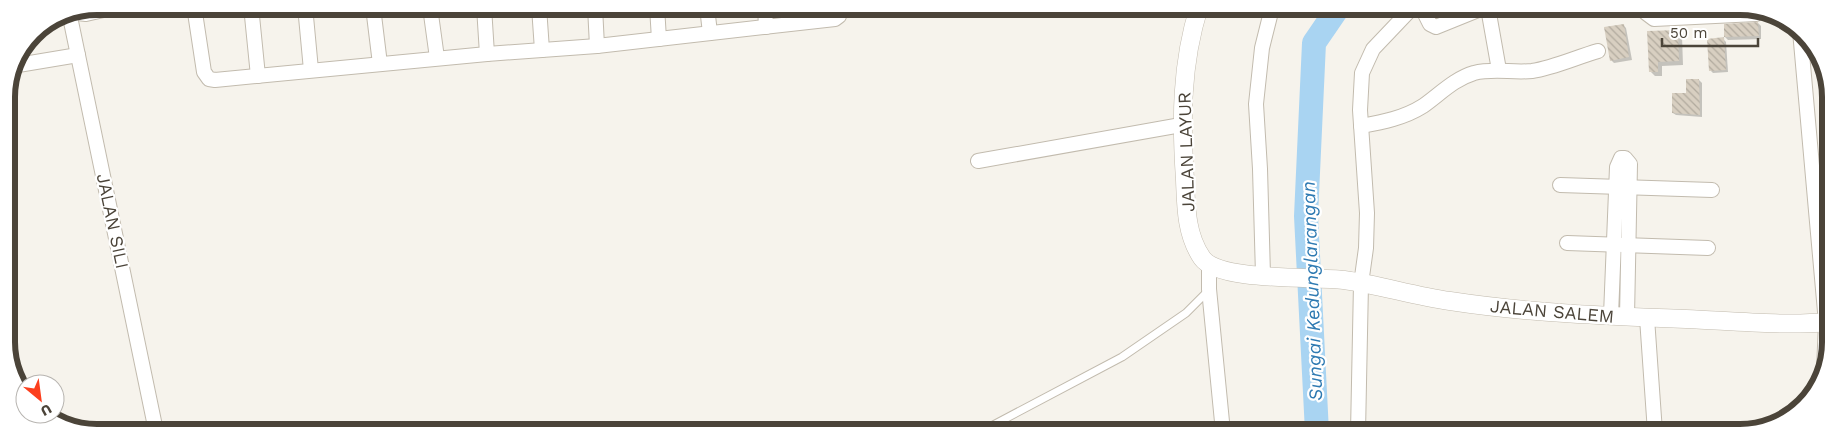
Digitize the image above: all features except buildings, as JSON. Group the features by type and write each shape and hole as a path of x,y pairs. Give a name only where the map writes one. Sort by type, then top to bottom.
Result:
{"street":[{"path":"195,15 205,76 215,80 437,58 597,46 835,19 839,15"},
{"path":"252,15 258,76"},
{"path":"306,15 314,70"},
{"path":"374,15 380,64"},
{"path":"431,15 437,58"},
{"path":"485,15 487,54"},
{"path":"540,15 542,50"},
{"path":"595,15 597,46"},
{"path":"658,15 659,39"},
{"path":"708,15 710,33"},
{"path":"765,15 766,26"},
{"name":"JALAN LAYUR","path":"1197,15 1188,53 1181,126 1187,216 1192,237 1202,258 1209,265"},
{"path":"1270,15 1262,48 1256,104 1260,169 1271,275"},
{"path":"1358,424 1353,282 1366,248 1367,213 1361,126 1362,73 1373,49 1405,15"},
{"path":"1426,15 1430,24 1436,27 1466,15"},
{"path":"1489,15 1499,70"},
{"path":"1649,15 1654,19 1736,15"},
{"name":"JALAN SILI","path":"71,20 155,424"},
{"path":"1801,43 1822,269"},
{"path":"1361,126 1391,121 1422,106 1454,82 1473,74 1499,70 1534,70 1598,51"},
{"path":"21,65 78,56"},
{"path":"978,160 1181,126"},
{"path":"1560,185 1712,190"},
{"path":"1619,316 1623,187"},
{"path":"1567,242 1621,246 1708,248"},
{"path":"1209,265 1209,289 1222,424"},
{"name":"JALAN SALEM","path":"1209,265 1229,273 1353,282 1458,302 1526,311 1647,318 1822,323"},
{"path":"1647,318 1654,424"}],"lane":[{"path":"995,424 1122,357 1186,313 1209,289"}],"waterway":[{"name":"Sungai Kedunglarangan","path":"1317,424 1306,216 1314,43 1333,15"}]}
